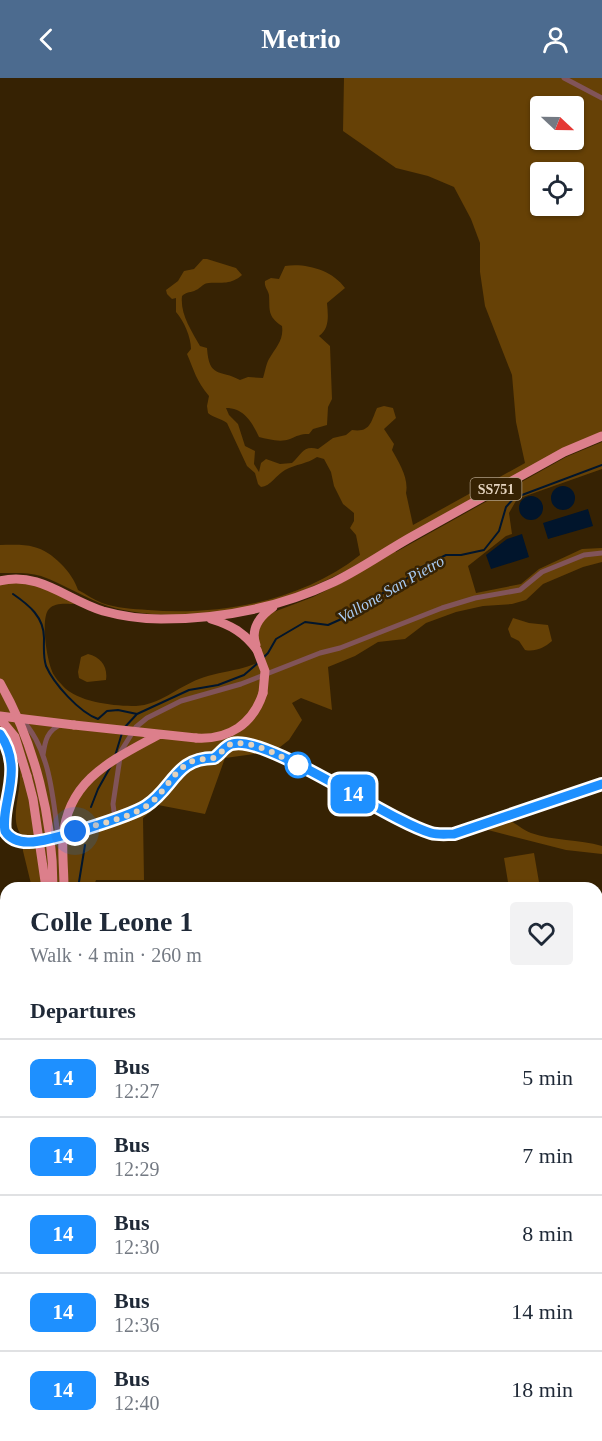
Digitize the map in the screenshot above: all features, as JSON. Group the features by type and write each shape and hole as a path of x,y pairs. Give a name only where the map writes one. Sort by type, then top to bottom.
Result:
{"main road":[{"name":"SS751","path":"278,604 311,592 348,574 564,452 602,436"},
{"path":"0,581 32,580 104,611 159,619 207,618 278,604"},
{"path":"0,717 158,735 219,738 239,729 255,713 263,693 265,671 253,639 258,621 278,604"},
{"path":"207,618 232,627 249,640 257,650"},
{"path":"0,683 17,716 38,778 51,843 53,882"},
{"path":"0,717 15,737 27,776 33,799 45,882"},
{"path":"64,882 63,839 71,804 80,789 102,767 158,735"}],"street":[{"path":"564,78 602,98"},
{"path":"115,819 113,804 121,750 136,727 147,718 181,701 241,684 442,608 475,598 520,590 542,572 584,555 602,553"},
{"path":"21,719 38,741 53,800 58,836"},
{"path":"43,757 48,735 57,726 63,724"},
{"path":"0,734 6,742 10,762 1,822 3,829 13,839 27,842 38,842 136,812 159,796 182,768 190,762 199,758 214,758 227,746 240,742 276,753 431,833 454,834 602,784"}],"shaded area":[{"path":"344,78 602,78 602,432 391,544 396,552 566,457 602,442 602,469 517,499 509,513 512,534 506,536 468,566 476,593 521,584 539,569 582,549 602,548 602,562 583,567 543,584 526,600 456,612 426,623 405,639 378,642 355,656 328,667 332,710 301,698 292,703 302,720 289,740 275,751 225,758 205,814 158,805 143,818 144,880 31,882 23,851 23,837 17,827 20,775 18,761 12,748 0,737 0,724 12,739 30,775 18,735 0,712 0,585 31,583 75,604 54,605 46,614 46,641 51,669 55,677 66,689 81,698 109,704 136,706 153,702 204,677 265,661 257,641 261,622 271,613 313,597 351,578 346,571 279,600 239,610 194,615 148,614 108,606 41,576 26,573 0,573 0,545 30,546 41,549 67,570 78,590 102,603 125,608 175,611 231,607 286,594 313,584 360,555 356,535 350,528 354,521 354,513 343,504 324,459 317,457 289,468 268,485 261,487 255,473 247,466 227,423 208,413 209,396 198,380 187,354 191,349 190,339 176,312 176,298 172,299 166,290 178,281 184,271 194,269 203,259 207,259 236,268 242,275 230,282 205,284 182,296 187,322 200,346 207,348 210,365 217,372 240,380 248,377 263,378 268,361 282,335 282,326 270,312 265,281 271,278 279,279 285,266 293,265 326,272 345,288 327,303 327,325 319,336 330,346 332,399 328,407 327,425 313,429 309,434 282,441 274,440 259,437 243,413 226,408 238,424 245,446 255,451 254,464 259,472 261,463 266,459 280,464 292,463 306,449 318,449 333,438 346,435 352,430 367,428 377,408 384,406 393,408 396,418 384,429 394,444 392,450 405,476 413,525 525,463 516,422 512,375 485,306 480,272 480,243 471,219 454,187 428,176 396,168 343,131"},
{"path":"513,618 548,625 552,641 539,649 525,650 519,641 511,637 508,629"},
{"path":"88,654 103,663 106,680 87,682 79,678 81,657"},
{"path":"510,821 539,836 602,846 602,854 566,850 488,830"},
{"path":"534,853 539,882 508,882 504,858"}],"water":[{"path":"563,486 568,487 574,493 574,503 568,509 563,510 558,509 552,503 551,498 552,493 558,487"},
{"path":"531,496 540,499 543,508 540,517 531,520 522,517 519,508 522,499"},
{"path":"588,509 593,526 548,539 543,523"},
{"path":"522,534 529,557 491,569 486,555 507,539"}],"waterway":[{"name":"Vallone San Pietro","path":"263,658 276,639 305,622 328,625 357,612 383,593 399,585 418,569 446,555 461,555 484,550 499,531 506,507 514,498 602,465"},
{"path":"13,594 30,607 38,618 43,631 46,666 61,689 75,704 98,719 107,711 118,710 137,714"},
{"name":"Vallone San Pietro","path":"124,728 137,714 189,690 218,685 244,675 259,662"},
{"path":"115,756 122,733"},
{"path":"91,807 112,764"},
{"path":"79,882 85,845"}],"bus line":[{"name":"14","path":"0,734 6,742 10,762 1,822 3,829 13,839 27,842 38,842 136,812 159,796 182,768 190,762 199,758 214,758 227,746 240,742 276,753 431,833 454,834 602,784"}],"route":[{"path":"75,831 136,812 159,796 182,768 190,762 199,758 214,758 231,744 240,742 276,753 298,765"}]}
